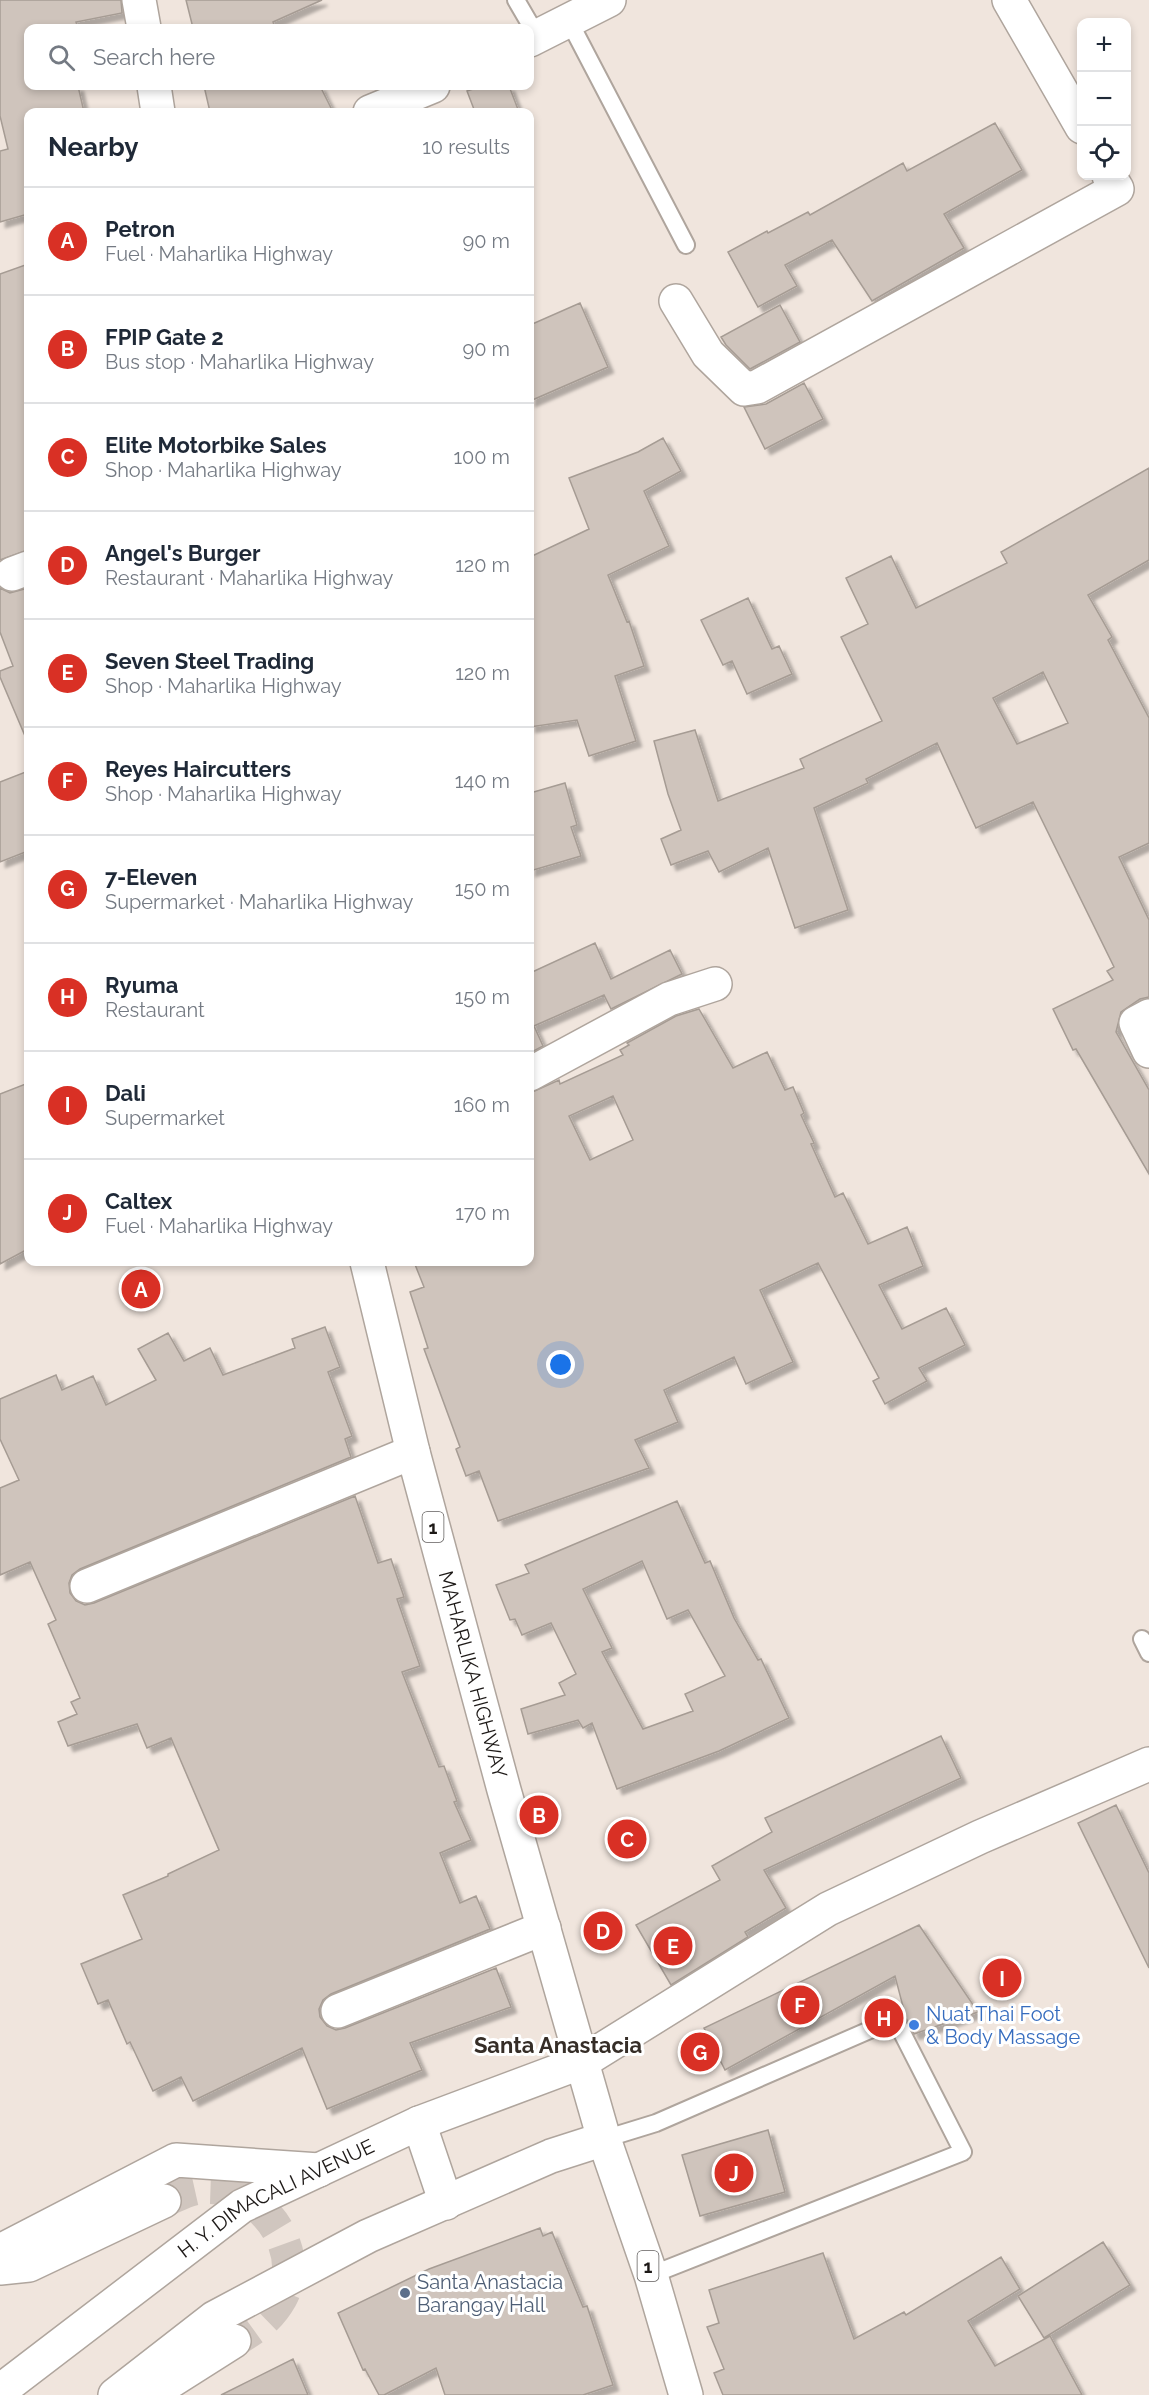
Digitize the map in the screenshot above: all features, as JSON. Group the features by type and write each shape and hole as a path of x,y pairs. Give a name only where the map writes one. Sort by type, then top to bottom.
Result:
{"main road":[{"path":"139,0 143,24"},
{"path":"534,38 609,0"},
{"path":"1009,0 1081,126"},
{"path":"155,90 157,108"},
{"path":"380,108 423,90"},
{"path":"675,301 708,354 744,389 757,387 1117,189 1111,180"},
{"path":"534,1072 669,999 715,984"},
{"path":"1149,1016 1136,1023 1149,1051"},
{"name":"MAHARLIKA HIGHWAY","path":"368,1266 413,1452 544,1928 604,2139 651,2275 686,2395"},
{"path":"87,1586 413,1452"},
{"name":"H. Y. DIMACALI AVENUE","path":"0,2391 242,2206 419,2123 582,2062 828,1910 980,1837 1149,1764"},
{"path":"338,2012 544,1928"},
{"path":"419,2123 446,2203"},
{"path":"115,2395 214,2318 368,2236 551,2156 604,2139"},
{"path":"0,2251 176,2160 319,2170"},
{"path":"0,2268 29,2265 164,2200"},
{"path":"149,2395 234,2341"}],"lane":[{"path":"516,0 527,24"},
{"path":"569,21 686,245"},
{"path":"604,2139 656,2123 895,2019 963,2152 651,2275"}],"building":[{"path":"0,0 121,0 122,13 76,22 77,24 24,24 24,90 79,90 83,108 24,108 24,215 0,222 0,151 8,149 0,116"},
{"path":"186,0 322,0 273,22 274,24 192,24"},
{"path":"205,90 322,90 331,108 209,108"},
{"path":"511,90 517,108 473,108 467,91"},
{"path":"995,123 1022,170 944,214 964,248 872,301 832,240 785,265 797,286 758,307 728,252 808,212 810,215 903,163 907,171"},
{"path":"24,265 24,551 0,560 0,274"},
{"path":"580,303 608,367 534,399 534,323"},
{"path":"780,305 800,342 750,369 721,337"},
{"path":"804,383 823,419 765,449 744,407 766,404"},
{"path":"663,438 681,471 644,491 669,546 608,575 627,622 629,621 644,666 615,676 636,741 589,756 577,720 534,726 534,555 589,529 569,478 638,452"},
{"path":"1149,468 1149,560 1088,595 1112,637 1108,640 1149,718 1149,843 1119,857 1149,920 1149,997 1140,999 1121,1012 1116,1032 1149,1090 1149,1174 1076,1049 1073,1050 1053,1009 1113,980 1107,971 1114,967 1033,802 976,828 937,743 866,779 868,783 814,808 848,910 795,928 768,848 719,872 708,851 671,865 661,839 681,830 668,794 654,741 695,730 718,801 804,768 800,759 882,721 841,637 868,624 846,578 891,556 916,608 1007,563 1001,552","holes":["1043,672 1068,723 1017,744 993,698"]},
{"path":"0,588 10,593 24,589 24,734 0,677 0,671 13,666 0,632"},
{"path":"748,598 772,649 779,646 792,674 747,694 732,661 723,665 701,620"},
{"path":"24,773 24,853 0,862 0,782"},
{"path":"565,783 577,825 571,827 581,856 534,870 534,792"},
{"path":"595,943 611,979 670,950 682,974 611,1009 604,995 534,1026 534,971"},
{"path":"699,1009 733,1068 767,1052 785,1090 793,1087 804,1113 801,1115 814,1143 811,1144 835,1197 843,1193 868,1244 907,1227 923,1266 879,1285 902,1329 946,1308 965,1345 919,1368 927,1381 885,1404 873,1381 879,1378 818,1263 760,1290 793,1362 746,1384 734,1357 664,1390 678,1422 635,1440 649,1468 498,1521 479,1471 466,1476 456,1449 460,1447 424,1349 428,1348 410,1292 424,1287 416,1266 534,1266 534,1091 559,1080 560,1084 623,1055 620,1050 629,1045 627,1043 676,1016","holes":["613,1096 633,1140 590,1160 569,1116"]},
{"path":"534,1026 543,1046 534,1051"},
{"path":"24,1085 24,1251 0,1264 0,1094"},
{"path":"325,1327 340,1367 328,1372 352,1436 345,1439 351,1457 80,1569 72,1575 69,1583 70,1593 76,1601 85,1605 94,1603 355,1496 378,1563 391,1559 404,1597 397,1599 420,1666 402,1672 439,1767 444,1766 457,1801 454,1802 471,1840 440,1853 460,1903 476,1896 490,1929 331,1994 323,2000 319,2009 320,2017 327,2026 336,2030 345,2028 496,1968 511,2007 410,2043 422,2070 327,2109 302,2048 193,2101 181,2077 153,2091 130,2042 127,2044 108,2000 98,2004 81,1964 142,1939 123,1895 168,1876 219,1850 171,1738 147,1748 137,1724 68,1746 58,1722 77,1714 71,1702 80,1698 48,1624 56,1620 30,1562 0,1575 0,1488 19,1480 0,1439 0,1399 56,1375 62,1390 93,1376 106,1405 156,1380 138,1349 168,1333 184,1361 210,1348 223,1375 295,1348 292,1339"},
{"path":"677,1501 705,1563 710,1561 734,1618 758,1660 761,1659 789,1718 719,1751 617,1789 592,1723 583,1728 578,1720 528,1734 521,1709 565,1695 559,1683 576,1674 551,1623 522,1635 515,1619 510,1620 496,1585 529,1573 525,1565","holes":["642,1561 667,1619 688,1610 725,1676 685,1694 693,1711 643,1729 602,1652 612,1648 583,1589"]},
{"path":"941,1736 961,1778 764,1870 786,1908 745,1932 748,1937 671,1985 636,1925 720,1880 712,1866 772,1832 765,1818"},
{"path":"1116,1805 1149,1873 1149,1968 1078,1823"},
{"path":"919,1925 978,2012 914,2034 906,2018 895,1976 725,2070 704,2028"},
{"path":"768,2130 785,2192 700,2216 682,2155"},
{"path":"540,2228 543,2236 552,2232 583,2307 587,2306 613,2385 583,2395 445,2395 436,2368 384,2395 379,2395 365,2369 363,2370 338,2313 429,2269"},
{"path":"1103,2242 1130,2285 1044,2338 1018,2296"},
{"path":"823,2253 854,2339 904,2312 906,2315 1001,2257 1020,2289 968,2321 995,2366 1050,2336 1082,2395 723,2395 714,2373 724,2369 707,2327 719,2323 709,2290"},
{"path":"293,2359 308,2395 221,2395"}],"tunnel":[{"path":"164,2201 194,2189 215,2188 236,2193 254,2204 270,2219 281,2237 288,2257 288,2278 281,2298 260,2323 234,2341"}],"place":[{"name":"Petron","path":"141,1289"},
{"name":"FPIP Gate 2","path":"539,1815"},
{"name":"Elite Motorbike Sales","path":"627,1839"},
{"name":"Angel's Burger","path":"603,1931"},
{"name":"Seven Steel Trading","path":"673,1946"},
{"name":"Dali","path":"1002,1978"},
{"name":"Reyes Haircutters","path":"800,2005"},
{"name":"Ryuma","path":"884,2018"},
{"name":"Nuat Thai Foot & Body Massage","path":"914,2025"},
{"name":"7-Eleven","path":"700,2052"},
{"name":"Caltex","path":"734,2173"},
{"name":"Santa Anastacia Barangay Hall","path":"405,2293"}],"district":[{"name":"Santa Anastacia","path":"558,2045"}]}
